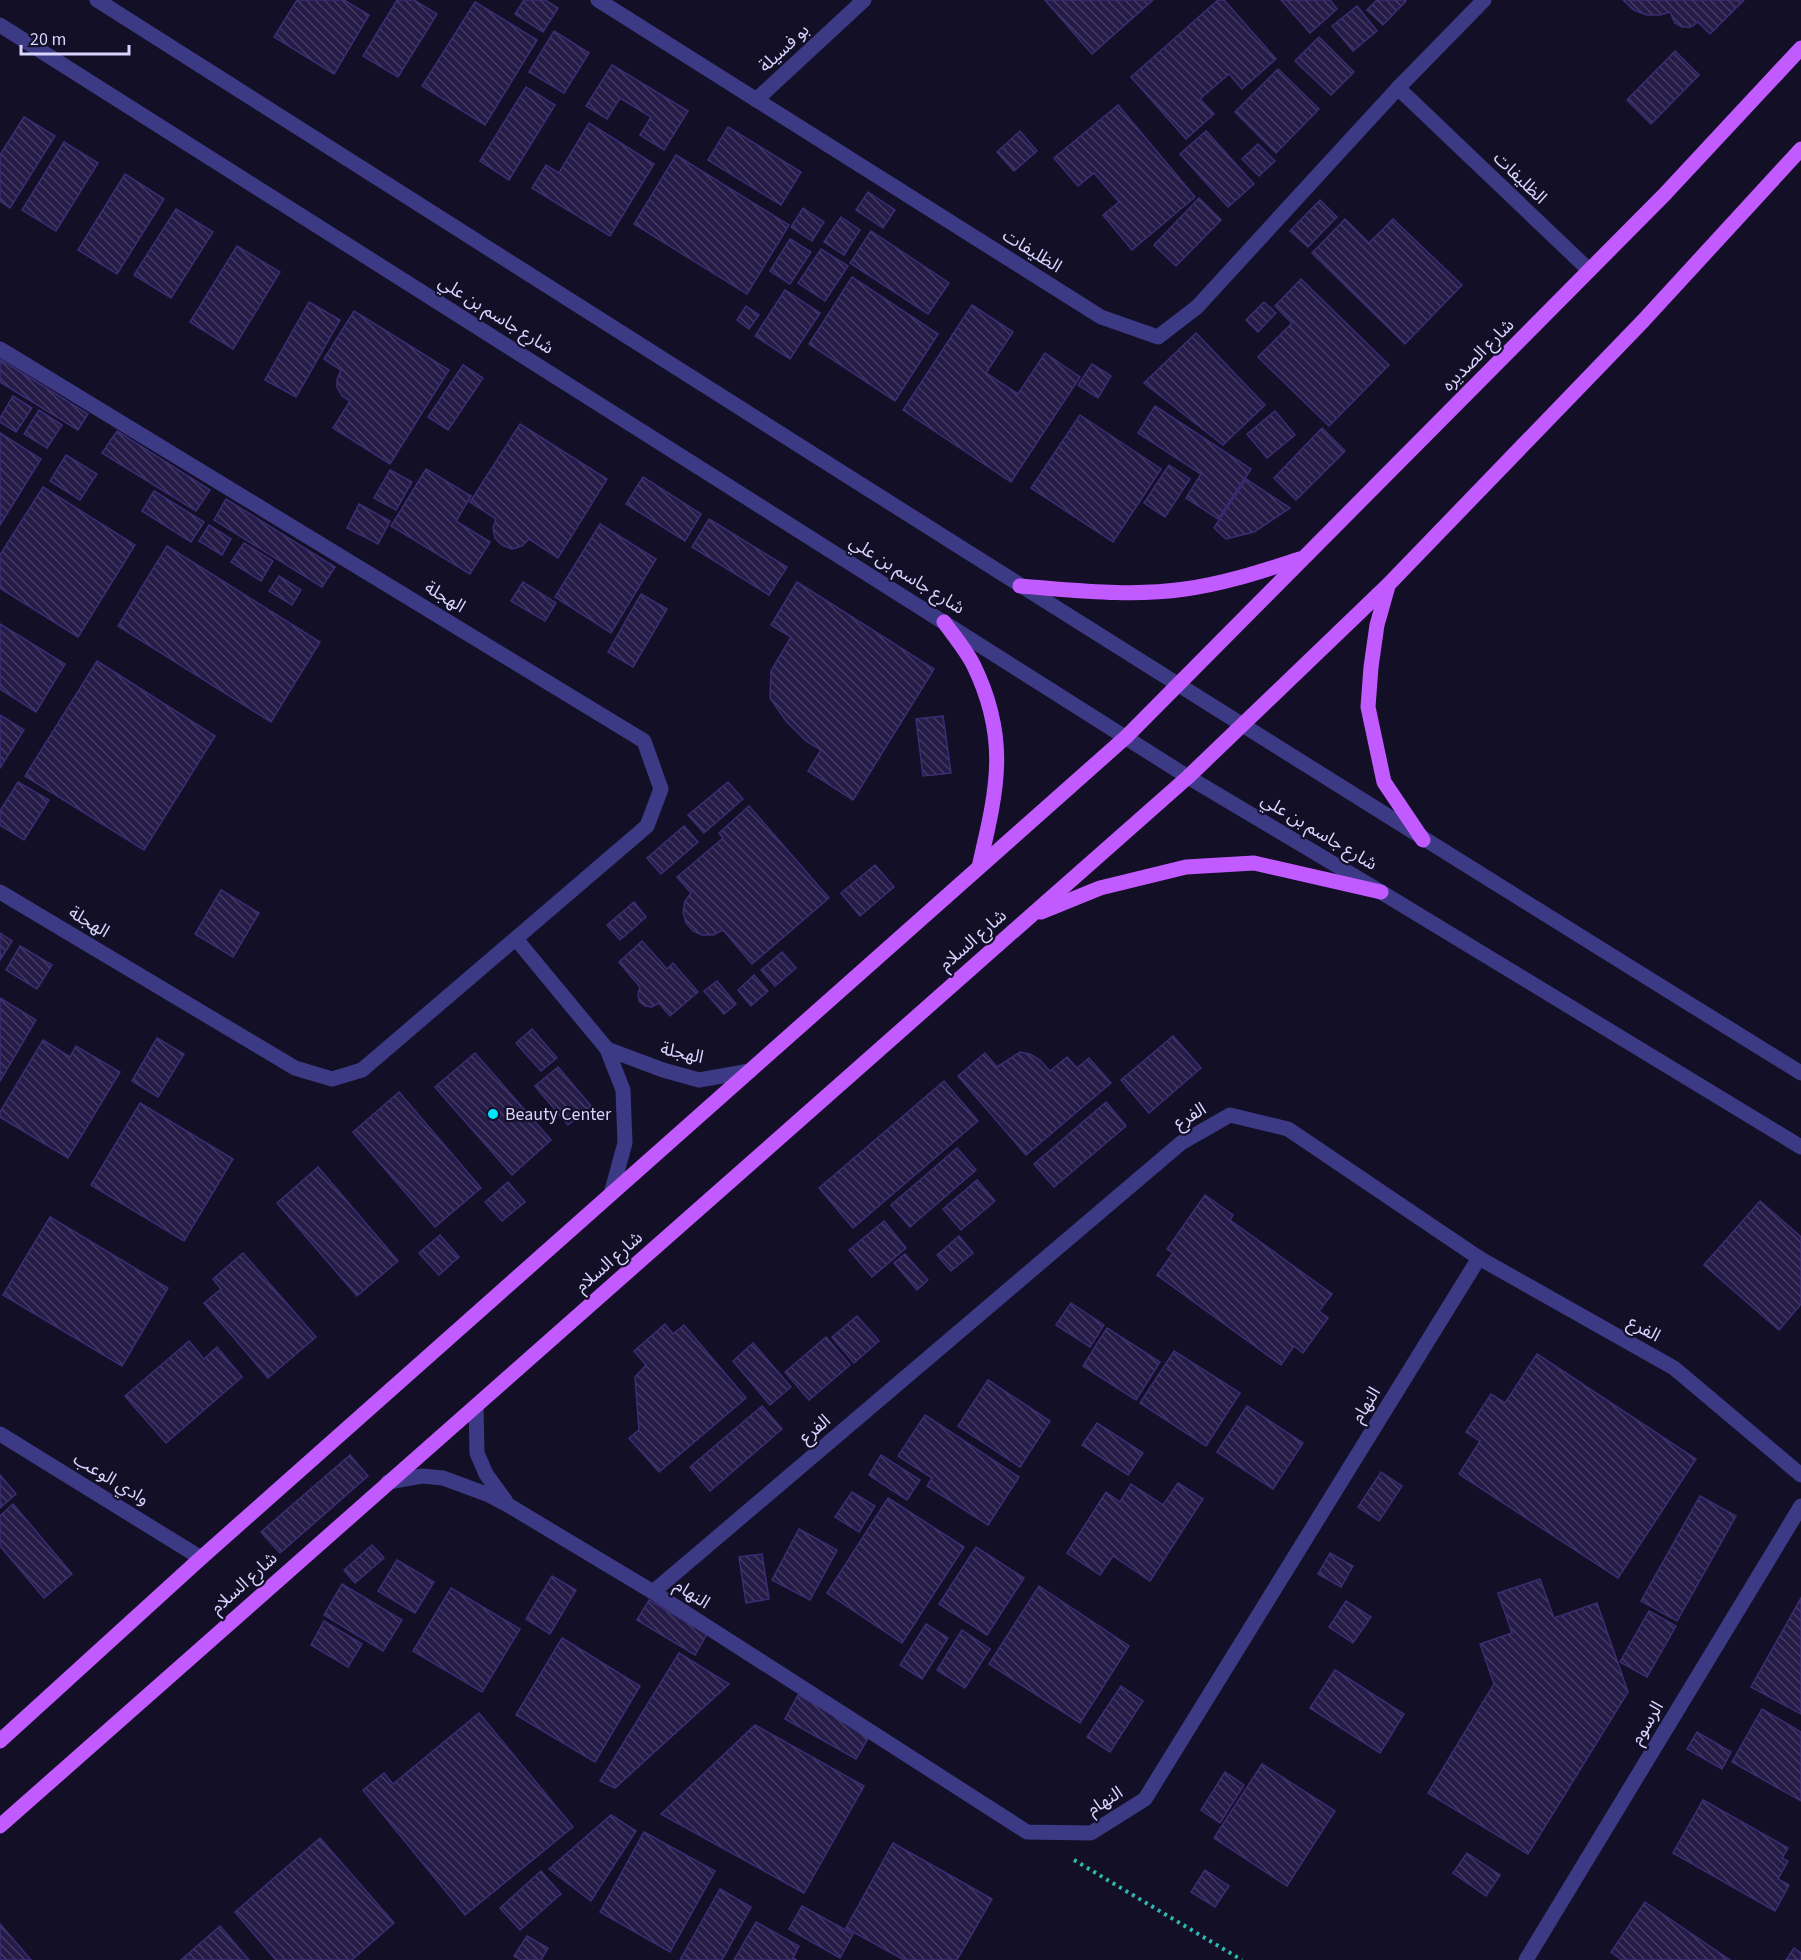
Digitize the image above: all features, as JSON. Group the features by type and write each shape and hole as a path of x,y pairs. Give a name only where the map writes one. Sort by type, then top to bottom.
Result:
{"main road":[{"name":"شارع الصديره","path":"1178,685 1664,195 1801,48"},
{"path":"1242,725 1388,585 1643,321 1801,149"},
{"path":"1020,586 1112,593 1183,590 1233,580 1303,558"},
{"path":"1388,585 1377,625 1368,707 1384,782 1423,840"},
{"path":"944,622 972,663 991,709 997,742 995,797 979,867"},
{"path":"0,1741 201,1558 1126,737 1178,685"},
{"name":"شارع السلام","path":"0,1826 1188,777 1242,725"},
{"path":"1030,916 1100,888 1186,867 1254,863 1381,891"}],"street":[{"path":"97,0 1423,840 1801,1073"},
{"name":"الظليفات","path":"598,0 1101,318 1158,337 1197,308 1398,88 1484,0"},
{"name":"بو فسيلة","path":"756,100 864,0"},
{"name":"شارع جاسم بن علي","path":"0,25 1188,777 1381,891 1801,1147"},
{"name":"الظليفات","path":"1398,88 1589,270"},
{"name":"الهجلة","path":"0,349 644,741 661,789 647,826 362,1070 332,1079 295,1068 0,892"},
{"name":"الهجلة","path":"516,939 607,1049 623,1090 625,1143 611,1194"},
{"name":"الهجلة","path":"607,1049 663,1070 699,1080 750,1071"},
{"name":"الفرع","path":"653,1592 1181,1143 1230,1115 1288,1129 1479,1258 1674,1368 1801,1474"},
{"name":"النهام","path":"388,1482 422,1476 443,1478 469,1486 508,1505 653,1592 1027,1832 1091,1833 1145,1798 1479,1258"},
{"name":"النهام","path":"476,1406 477,1453 486,1474 508,1505"},
{"name":"وادي الوعب","path":"0,1434 201,1558"},
{"name":"الرسوم","path":"1526,1960 1801,1506"}],"path":[{"path":"1068,1857 1242,1960"}],"building":[{"path":"297,0 344,0 369,15 334,74 274,37"},
{"path":"397,0 414,0 437,14 398,77 363,56"},
{"path":"524,0 545,0 558,8 543,32 515,14"},
{"path":"1045,0 1153,0 1092,54"},
{"path":"1218,0 1224,0 1276,59 1242,89 1229,74 1200,99 1214,114 1186,139 1131,77"},
{"path":"1281,0 1330,0 1337,9 1310,33"},
{"path":"1377,0 1406,1 1383,25 1367,10"},
{"path":"1623,0 1744,0 1710,34 1698,22 1691,27 1682,27 1675,23 1670,12 1647,15 1634,10"},
{"path":"475,2 537,40 485,125 422,86"},
{"path":"1357,6 1377,31 1353,51 1332,26"},
{"path":"554,31 589,53 564,93 529,72"},
{"path":"1319,37 1354,72 1331,95 1295,61"},
{"path":"1675,51 1699,75 1651,124 1627,100"},
{"path":"612,65 688,111 664,150 640,135 651,117 620,98 607,119 586,106"},
{"path":"1278,69 1319,109 1276,153 1235,112"},
{"path":"526,87 555,105 509,180 480,161"},
{"path":"1118,105 1195,197 1132,250 1103,215 1119,202 1094,173 1078,186 1054,158"},
{"path":"24,117 55,136 10,208 0,201 0,155"},
{"path":"589,123 654,164 610,236 532,188 546,165 559,173"},
{"path":"728,127 801,172 781,205 708,160"},
{"path":"1020,131 1037,151 1014,171 997,152"},
{"path":"1206,131 1254,184 1228,207 1180,154"},
{"path":"64,142 98,163 56,231 22,210"},
{"path":"1258,144 1275,161 1259,176 1242,159"},
{"path":"676,155 789,225 747,294 634,224"},
{"path":"125,174 164,199 117,274 78,250"},
{"path":"868,192 895,210 883,228 856,210"},
{"path":"1199,198 1221,220 1176,266 1154,245"},
{"path":"1320,200 1337,217 1308,247 1290,231"},
{"path":"803,208 824,222 812,241 791,227"},
{"path":"176,209 213,232 171,298 134,275"},
{"path":"841,217 860,230 844,255 824,242"},
{"path":"1345,219 1369,243 1393,219 1462,285 1405,344 1312,253"},
{"path":"871,231 949,283 928,314 850,263"},
{"path":"790,239 811,252 790,284 770,271"},
{"path":"237,246 280,272 233,349 190,322"},
{"path":"821,249 848,266 825,301 798,283"},
{"path":"852,277 938,334 895,401 809,344"},
{"path":"1301,279 1389,365 1329,426 1258,357 1292,323 1275,306"},
{"path":"785,290 820,313 790,359 755,336"},
{"path":"309,302 340,320 296,397 265,380"},
{"path":"1264,302 1276,313 1258,332 1246,320"},
{"path":"972,305 1013,332 986,373 1018,394 1045,353 1080,377 1011,482 903,410"},
{"path":"746,306 759,315 749,329 737,320"},
{"path":"354,311 449,370 390,464 333,428 350,401 342,396 337,387 341,370 324,359"},
{"path":"1196,333 1265,405 1223,445 1144,383"},
{"path":"0,359 88,414 78,430 0,382"},
{"path":"1092,364 1111,376 1098,398 1078,385"},
{"path":"463,365 483,378 448,430 428,417"},
{"path":"13,396 32,408 16,432 0,422"},
{"path":"1155,406 1251,469 1218,519 1186,498 1201,474 1138,433"},
{"path":"39,410 62,425 47,448 24,434"},
{"path":"1275,411 1295,435 1267,458 1247,434"},
{"path":"1080,415 1161,469 1113,542 1031,488"},
{"path":"520,424 607,479 558,558 529,539 522,546 512,549 502,545 495,538 493,528 496,519 470,502"},
{"path":"1322,428 1345,451 1296,500 1274,478"},
{"path":"117,431 210,490 196,511 102,453"},
{"path":"0,433 41,459 0,525"},
{"path":"66,455 97,474 80,500 50,481"},
{"path":"1169,465 1190,479 1165,517 1144,503"},
{"path":"426,469 471,496 456,521 490,542 470,574 391,526"},
{"path":"390,470 412,482 396,510 374,498"},
{"path":"643,477 701,514 685,541 626,504"},
{"path":"1246,479 1290,508 1254,532 1226,539 1214,528"},
{"path":"43,487 135,545 78,637 0,588 0,555"},
{"path":"154,491 204,522 191,542 142,511"},
{"path":"226,499 335,567 322,587 214,520"},
{"path":"359,504 390,521 378,544 347,528"},
{"path":"709,519 787,567 769,595 692,547"},
{"path":"600,524 656,559 611,633 555,597"},
{"path":"209,525 231,539 222,555 199,541"},
{"path":"244,543 273,561 261,581 231,562"},
{"path":"167,546 320,642 271,722 118,626"},
{"path":"279,576 301,590 292,605 269,591"},
{"path":"523,582 556,603 545,621 511,601"},
{"path":"797,582 934,669 853,800 808,771 821,750 806,741 786,721 770,698 771,671 791,637 771,625"},
{"path":"641,594 667,609 633,667 608,652"},
{"path":"0,624 65,664 36,712 0,689"},
{"path":"97,661 215,736 144,850 25,776"},
{"path":"0,715 24,730 0,768"},
{"path":"943,716 951,773 923,776 916,719"},
{"path":"18,782 49,800 24,840 0,825 0,811"},
{"path":"728,782 743,799 704,833 688,815"},
{"path":"749,806 829,898 752,964 723,930 713,935 702,935 693,931 686,923 683,912 685,901 691,893 677,877 723,838 719,833"},
{"path":"684,826 698,842 661,874 647,858"},
{"path":"875,865 894,887 860,916 841,893"},
{"path":"221,890 259,913 233,957 195,934"},
{"path":"634,902 646,917 620,940 607,925"},
{"path":"0,933 12,941 0,960"},
{"path":"642,941 667,969 673,963 698,992 670,1016 659,1003 652,1007 645,1006 639,1001 640,987 619,962"},
{"path":"20,946 52,965 37,989 6,970"},
{"path":"782,952 796,968 775,986 761,970"},
{"path":"754,975 768,991 751,1006 738,990"},
{"path":"717,981 736,1004 724,1014 704,991"},
{"path":"0,998 36,1020 0,1081"},
{"path":"532,1029 557,1058 541,1071 516,1043"},
{"path":"1173,1036 1201,1068 1149,1113 1121,1080"},
{"path":"157,1038 184,1054 158,1097 132,1081"},
{"path":"43,1040 70,1057 76,1046 120,1072 68,1158 0,1117 0,1112"},
{"path":"1020,1052 1030,1054 1040,1060 1050,1071 1067,1057 1077,1068 1089,1058 1111,1083 1026,1155 958,1076 985,1053 997,1067"},
{"name":"Beauty Center","path":"475,1053 551,1140 512,1175 435,1087"},
{"path":"558,1067 591,1106 568,1125 535,1086"},
{"path":"944,1081 978,1121 853,1228 819,1188"},
{"path":"399,1092 481,1188 435,1227 353,1132"},
{"path":"1106,1102 1126,1126 1054,1187 1034,1164"},
{"path":"140,1103 233,1159 184,1241 91,1185"},
{"path":"957,1148 976,1170 910,1227 891,1205"},
{"path":"318,1167 398,1261 357,1296 277,1203"},
{"path":"977,1180 995,1201 961,1230 943,1209"},
{"path":"508,1182 525,1202 502,1221 485,1202"},
{"path":"1205,1195 1233,1215 1230,1220 1332,1294 1319,1311 1328,1318 1303,1353 1294,1346 1281,1365 1157,1275 1173,1253 1167,1249"},
{"path":"1760,1201 1801,1237 1801,1304 1779,1330 1704,1265"},
{"path":"50,1217 168,1288 122,1366 3,1295"},
{"path":"884,1221 906,1248 872,1277 849,1250"},
{"path":"440,1235 459,1257 439,1275 419,1253"},
{"path":"959,1236 973,1253 951,1271 937,1255"},
{"path":"243,1253 316,1337 268,1378 204,1303 221,1289 213,1279"},
{"path":"905,1254 928,1280 917,1290 894,1263"},
{"path":"1071,1303 1104,1325 1090,1347 1056,1325"},
{"path":"857,1316 879,1341 854,1363 832,1337"},
{"path":"665,1324 673,1334 684,1325 746,1398 659,1472 629,1438 639,1430 635,1377 646,1365 634,1351"},
{"path":"1107,1328 1160,1362 1136,1400 1083,1366"},
{"path":"826,1337 850,1365 809,1400 785,1372"},
{"path":"189,1341 204,1359 217,1347 242,1377 166,1443 125,1396"},
{"path":"753,1343 791,1387 770,1405 733,1361"},
{"path":"1174,1351 1240,1393 1206,1446 1140,1403"},
{"path":"1537,1354 1696,1459 1618,1578 1459,1474 1480,1441 1466,1432 1491,1394 1505,1403"},
{"path":"988,1380 1050,1421 1020,1467 958,1426"},
{"path":"762,1406 782,1429 710,1491 690,1467"},
{"path":"1247,1406 1303,1443 1273,1489 1217,1452"},
{"path":"925,1415 1019,1477 988,1525 927,1486 932,1478 898,1456"},
{"path":"1097,1423 1143,1453 1128,1475 1082,1445"},
{"path":"350,1455 368,1476 280,1553 261,1532"},
{"path":"881,1455 920,1480 907,1500 869,1475"},
{"path":"1381,1472 1402,1486 1379,1521 1358,1507"},
{"path":"0,1475 16,1494 0,1508"},
{"path":"1178,1483 1203,1499 1150,1581 1113,1556 1100,1575 1067,1553 1106,1492 1120,1502 1131,1484 1163,1505"},
{"path":"852,1492 875,1506 859,1532 835,1517"},
{"path":"1700,1496 1736,1516 1677,1621 1641,1601"},
{"path":"888,1498 964,1547 902,1643 827,1593"},
{"path":"13,1504 72,1574 44,1598 0,1546 0,1516"},
{"path":"799,1529 837,1550 810,1600 772,1580"},
{"path":"372,1545 384,1558 355,1583 344,1570"},
{"path":"976,1547 1024,1578 987,1635 939,1604"},
{"path":"1330,1553 1353,1566 1341,1587 1318,1574"},
{"path":"762,1554 769,1599 746,1603 739,1557"},
{"path":"397,1560 434,1582 415,1613 378,1591"},
{"path":"552,1576 576,1590 550,1634 526,1619"},
{"path":"1540,1579 1554,1618 1597,1603 1628,1692 1528,1854 1428,1793 1494,1684 1480,1644 1512,1633 1498,1593"},
{"path":"342,1584 402,1620 383,1651 324,1615"},
{"path":"1039,1586 1129,1646 1080,1723 989,1664"},
{"path":"451,1588 520,1629 482,1692 413,1651"},
{"path":"1801,1598 1801,1714 1751,1687"},
{"path":"649,1600 707,1634 695,1655 637,1620"},
{"path":"1346,1601 1371,1617 1353,1643 1329,1627"},
{"path":"1649,1611 1676,1626 1647,1677 1620,1662"},
{"path":"324,1621 362,1644 348,1667 311,1645"},
{"path":"926,1624 948,1638 922,1679 900,1665"},
{"path":"962,1630 990,1649 965,1688 937,1670"},
{"path":"562,1638 640,1686 595,1762 516,1715"},
{"path":"679,1653 729,1684 615,1788 600,1781"},
{"path":"1335,1670 1404,1714 1380,1753 1310,1708"},
{"path":"1121,1686 1143,1701 1110,1752 1087,1737"},
{"path":"798,1695 870,1735 856,1759 785,1719"},
{"path":"1762,1709 1801,1732 1801,1801 1732,1762"},
{"path":"479,1713 573,1827 465,1915 363,1790 384,1773 393,1784"},
{"path":"755,1725 864,1786 804,1893 661,1814"},
{"path":"1697,1732 1731,1752 1722,1769 1687,1749"},
{"path":"1262,1764 1335,1811 1287,1886 1214,1838"},
{"path":"1225,1772 1244,1785 1220,1823 1201,1810"},
{"path":"1703,1800 1788,1848 1782,1858 1788,1861 1778,1879 1789,1885 1775,1911 1673,1853"},
{"path":"611,1815 636,1831 591,1901 549,1869"},
{"path":"644,1832 715,1871 670,1952 600,1912"},
{"path":"320,1838 394,1923 352,1960 276,1960 235,1912"},
{"path":"893,1843 992,1899 957,1960 904,1960 846,1928"},
{"path":"1467,1853 1500,1875 1486,1896 1453,1873"},
{"path":"1205,1870 1229,1886 1215,1907 1191,1892"},
{"path":"541,1871 561,1894 520,1930 500,1908"},
{"path":"720,1889 751,1907 722,1960 680,1960"},
{"path":"1645,1902 1730,1960 1622,1960 1611,1952"},
{"path":"802,1906 853,1934 840,1958 789,1929"},
{"path":"756,1922 799,1946 793,1958 797,1960 734,1960"},
{"path":"0,1924 31,1960 0,1960"},
{"path":"220,1926 249,1960 181,1960"},
{"path":"527,1936 548,1948 541,1960 521,1960 514,1956"},
{"path":"1794,1948 1801,1953 1801,1960 1786,1960"}],"place":[{"name":"Beauty Center","path":"493,1114"}]}
